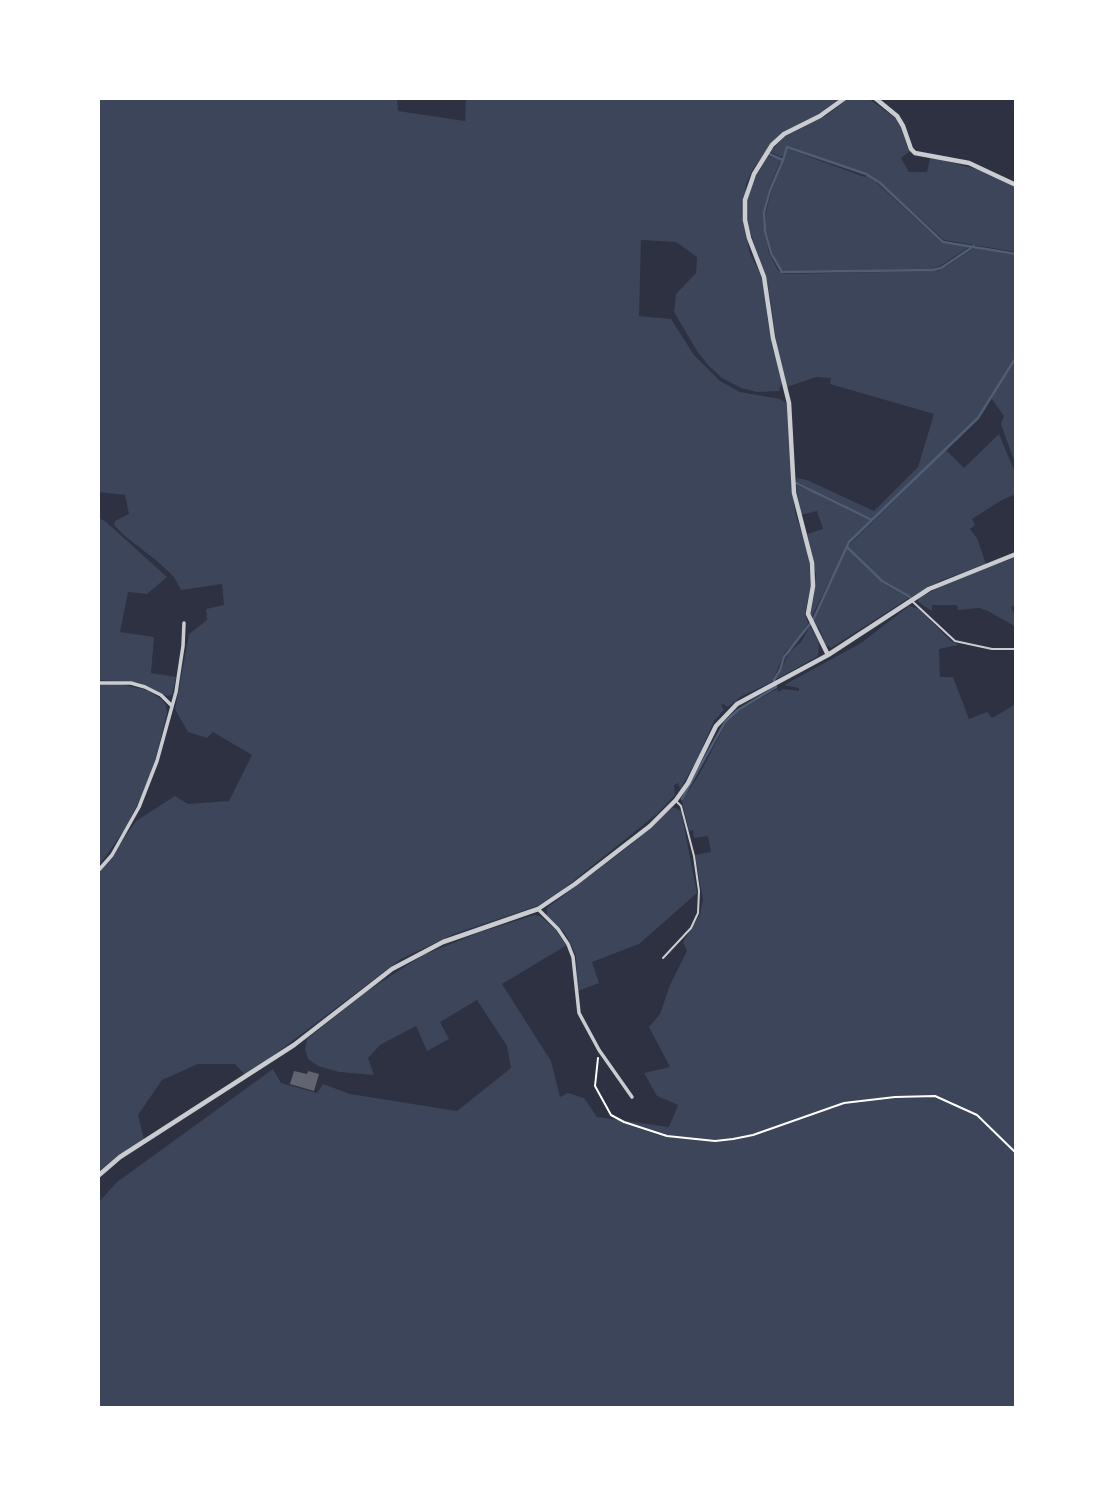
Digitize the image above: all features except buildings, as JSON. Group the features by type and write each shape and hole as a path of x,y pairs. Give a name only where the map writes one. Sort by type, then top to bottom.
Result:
{"street":[{"path":"828,655 808,614 813,586 812,563 794,493 789,403 773,338 764,277 745,220 745,200 754,174 772,145 784,134 820,116 845,98"},
{"path":"875,98 897,116 915,153 969,163 1016,185"},
{"path":"98,1176 136,1146 294,1045 392,969 443,942 538,909 575,884 676,800 688,783 716,726 737,704 828,655 912,600 949,580 1016,554"},
{"path":"98,871 112,855 139,807 157,761 172,706 183,646 184,623"},
{"path":"98,683 131,683 145,687 161,695 172,706"},
{"path":"538,909 558,929 568,944 573,957 579,1013 599,1050 632,1097"}],"lane":[{"path":"912,600 928,612 955,641 992,649 1016,649"},
{"path":"663,958 691,928 698,913 699,891 694,856 681,806 676,800"}],"path":[{"path":"599,1050 595,1086 611,1115 667,1136 715,1141 733,1139 753,1135 844,1103 935,1096 976,1115 1016,1153"}],"shaded area":[{"path":"98,98 397,98 398,111 465,121 466,98 841,98 823,112 780,134 753,169 746,184 743,221 750,254 764,288 768,323 782,383 779,391 757,392 741,388 722,378 708,365 674,312 676,294 696,273 697,257 676,242 641,240 639,316 671,319 694,355 720,381 740,392 780,399 787,403 792,493 796,516 808,550 811,585 805,614 808,623 798,639 785,652 772,682 742,696 728,707 721,705 724,710 714,721 696,762 680,789 678,783 674,785 675,795 657,814 562,890 537,906 454,934 401,959 246,1076 235,1064 198,1064 162,1080 138,1115 144,1139 98,1174 98,875 136,821 175,796 188,804 229,801 252,755 213,732 207,738 188,732 175,709 189,634 207,620 206,609 224,605 222,584 181,590 174,577 114,525 115,521 129,514 125,495 98,492"},
{"path":"849,98 868,98 895,118 901,127 909,152 901,158 909,172 927,172 930,158 939,159 984,171 1016,187 1016,252 944,240 878,180 877,183 942,243 969,247 932,269 784,271 772,252 766,230 766,212 772,188 788,149 865,177 867,175 788,146 782,157 770,152 784,137 827,115"},
{"path":"768,156 781,160 763,211 764,230 769,253 783,274 939,271 974,248 1016,255 1016,354 977,418 872,519 818,495 871,520 849,541 838,564 847,548 881,582 909,598 831,648 825,644 820,630 813,622 836,573 834,572 811,618 816,575 807,534 823,529 817,511 801,515 796,485 810,491 811,489 796,482 797,478 807,480 874,511 918,467 934,414 830,384 831,378 816,377 787,387 778,353 768,285 747,222 747,202 751,185"},
{"path":"1016,359 1016,466 1001,424 1004,416 991,398"},
{"path":"999,434 1016,475 1016,494 972,519 975,525 970,529 977,538 986,564 940,581 911,597 882,580 848,546 946,450 964,468"},
{"path":"98,518 105,521 167,577 147,594 128,592 120,632 154,637 151,673 176,677 172,695 167,696 137,682 98,680"},
{"path":"1016,557 1016,604 1011,607 1016,627 979,608 958,610 957,605 932,605 932,611 918,602 919,598 948,582"},
{"path":"909,606 919,609 951,641 959,645 939,649 940,677 953,677 969,719 987,712 992,718 1016,704 1016,1408 98,1408 98,1203 117,1182 273,1069 281,1083 317,1093 323,1084 350,1094 457,1111 511,1068 507,1046 477,1000 440,1022 449,1039 427,1051 416,1026 380,1045 368,1058 374,1075 339,1072 318,1066 308,1059 305,1049 307,1039 367,991 423,955 478,933 534,915 540,916 555,929 567,945 502,984 551,1061 560,1097 568,1093 584,1098 597,1117 669,1127 678,1105 657,1096 644,1073 670,1067 649,1027 660,1014 670,985 687,951 683,942 700,914 703,900 695,855 711,852 708,836 694,838 693,830 689,831 682,801 726,723 738,711 777,689 779,692 783,689 799,691 799,688 784,685 861,643"},
{"path":"810,626 819,642 818,656 777,679 789,652 801,642"},
{"path":"120,684 147,690 161,699 166,705 167,713 153,769 141,797 127,826 98,867 98,685"},
{"path":"673,807 681,811 697,893 639,944 592,962 599,983 578,991 576,956 564,932 547,916 547,908 629,846"}],"waterway":[{"path":"769,154 783,160 787,147 866,174 879,182 943,242 1016,254"},
{"path":"783,160 764,212 765,231 771,253 782,272 933,270 941,268 974,246"},
{"path":"682,799 725,722 738,710 776,687 774,680 784,657 813,620 849,542 978,418 1016,357"},
{"path":"796,483 872,520"},
{"path":"847,547 882,581 910,597"}]}
